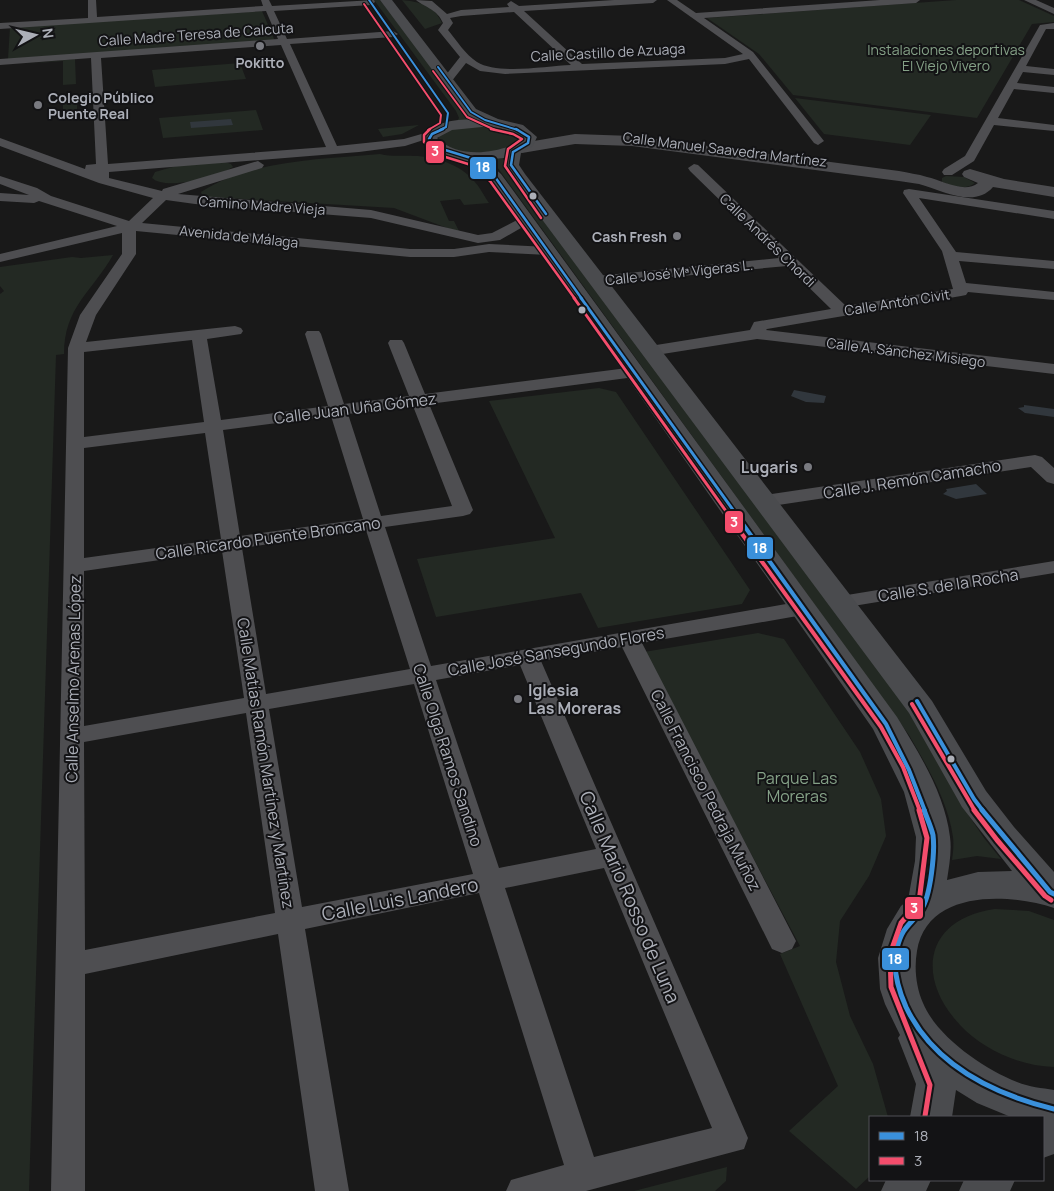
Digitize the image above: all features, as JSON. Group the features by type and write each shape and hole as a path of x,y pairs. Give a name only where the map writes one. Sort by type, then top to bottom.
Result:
{"highway":[{"path":"386,0 471,112 494,123 517,142"},
{"path":"370,1 448,112 439,131"},
{"path":"494,123 468,124 439,131 429,139 434,147 454,153 486,168 495,177 886,724 909,764 923,800 933,838 925,905"},
{"path":"454,153 480,156 517,142"},
{"path":"517,142 511,164 518,176 921,708 980,806 1002,836 1052,893"},
{"path":"932,1116 936,1084 898,985 896,954 906,926 925,905 950,892 980,885 1014,885 1052,893"},
{"path":"911,1018 940,1056 983,1087 1033,1107 1054,1109"},
{"path":"981,1191 992,1181"}],"main road":[{"name":"Calle Manuel Saavedra Martínez","path":"517,142 653,138 938,176"},
{"name":"Calle Manuel Saavedra Martínez","path":"517,142 535,144 574,139 632,141 890,175 938,176"},
{"path":"938,176 1054,192"},
{"path":"938,176 953,195 981,182 1054,197"}],"street":[{"path":"92,0 93,20"},
{"path":"420,0 431,3 445,17 448,23 443,30 465,57 447,80"},
{"path":"437,8 456,9 594,0"},
{"path":"445,17 512,5 653,0"},
{"path":"671,0 748,53 818,141"},
{"path":"810,0 822,7"},
{"path":"695,16 916,0"},
{"path":"1028,0 1054,12"},
{"path":"2,37 2,26 93,20 267,4 370,1"},
{"path":"267,4 333,150"},
{"path":"512,5 580,68"},
{"path":"938,176 970,158 1020,69 1042,38 1043,27 1054,26"},
{"name":"Calle Madre Teresa de Calcuta","path":"0,62 393,34"},
{"name":"Calle Castillo de Azuaga","path":"465,57 473,65 489,70 725,61 742,59 748,53"},
{"path":"96,55 103,174 165,164 405,142 439,131"},
{"path":"1020,69 1054,72"},
{"path":"1011,85 1054,90"},
{"path":"991,120 1054,128"},
{"name":"Camino Madre Vieja","path":"0,142 67,167 103,174 131,188 159,195 195,200 371,214 480,244"},
{"path":"0,180 32,191 46,199 128,225 159,195 197,185 244,169 281,160 398,148 454,153"},
{"path":"232,158 243,164 244,169"},
{"path":"970,158 972,168 981,182"},
{"path":"131,188 136,176 165,164"},
{"name":"Calle Andrés Chordi","path":"694,168 842,312"},
{"path":"146,171 145,182 152,185 197,185"},
{"path":"195,200 192,197 197,185"},
{"name":"Calle Antón Civit","path":"757,334 760,325 961,292 949,251 909,193 953,195"},
{"path":"953,195 1054,215"},
{"path":"0,196 46,199"},
{"path":"497,242 526,221"},
{"name":"Avenida de Málaga","path":"0,258 103,234 128,225 410,253 454,253 480,244 497,242 548,251"},
{"name":"Calle Anselmo Arenas López","path":"68,1191 76,348 88,314 101,293 118,273 129,254 128,225"},
{"path":"951,256 1054,265"},
{"name":"Calle José Mª Vigeras L.","path":"597,280 790,261"},
{"path":"960,287 1054,296"},
{"path":"76,348 235,332"},
{"name":"Calle Olga Ramos Sandino","path":"313,334 584,1176"},
{"path":"650,352 757,334"},
{"name":"Calle A. Sánchez Misiego","path":"757,334 1054,369"},
{"name":"Calle Matías Ramón Martínez y Martínez","path":"199,335 332,1191"},
{"path":"396,343 419,400"},
{"name":"Calle Juan Uña Gómez","path":"74,444 635,372"},
{"name":"Calle Ricardo Puente Broncano","path":"74,566 463,510 419,400"},
{"name":"Calle J. Remón Camacho","path":"765,501 1035,461 1054,478"},
{"name":"Calle S. de la Rocha","path":"841,602 1054,567"},
{"name":"Calle José Sansegundo Flores","path":"72,736 803,608"},
{"name":"Calle Francisco Pedraja Muñoz","path":"629,639 782,942"},
{"name":"Calle Mario Rosso de Luna","path":"528,656 732,1138 584,1176"},
{"name":"Calle Luis Landero","path":"70,965 613,856"},
{"path":"523,1191 584,1176"}],"green space":[{"path":"374,0 380,0 473,119 457,121 459,118 456,111"},
{"path":"402,0 415,2 431,8 442,23 425,29"},
{"name":"Instalaciones deportivas El Viejo Vivero","path":"956,0 1019,0 1054,16 1054,22 1032,24 977,118 793,95 759,54 707,18"},
{"path":"262,11 275,41 8,59 10,27"},
{"path":"75,59 76,84 63,85 63,61 25,64"},
{"path":"240,63 246,79 155,87 152,70"},
{"path":"77,95 77,116 63,117 63,96"},
{"path":"795,98 931,115 910,145 824,134"},
{"path":"256,110 263,130 163,138 159,118"},
{"path":"419,125 402,134 383,137 378,129"},
{"path":"473,126 509,129 521,139 517,144 510,147 480,153 455,151 438,141 439,136 449,130"},
{"path":"380,154 422,156 447,162 469,175 489,203 464,205 460,199 440,201 449,221 454,221 459,231 455,231 394,208 210,197 202,195 201,192 220,181 264,167 311,160"},
{"path":"503,158 503,163 510,174 903,699 947,768 969,816 1001,859 977,856 952,860 953,837 947,810 936,784 909,735 495,164 487,160"},
{"path":"225,162 233,167 216,175 192,181 168,183 159,182 152,178 155,172 176,166"},
{"path":"946,176 964,177 975,183 967,187 954,186 942,182 942,178"},
{"path":"113,255 74,312 65,338 64,354 56,355 29,1191 0,1191 0,294 4,291 0,286 0,267 72,257"},
{"path":"599,388 616,392 750,590 742,604 598,628 581,593 436,617 417,559 555,538 489,401"},
{"name":"Parque Las Moreras","path":"758,633 784,639 860,752 881,799 886,836 869,876 840,921 836,962 850,1016 873,1064 888,1116 869,1116 869,1177 856,1189 789,1131 838,1086 780,954 800,946 644,652"},
{"path":"995,909 1029,911 1054,920 1054,1067 1028,1064 1016,1060 980,1042 961,1026 946,1008 937,989 933,971 934,953 941,938 953,925 971,915"},
{"path":"727,1167 726,1181 715,1191 634,1191"}],"shaded area":[{"path":"231,119 233,125 191,128 190,122"},
{"path":"794,390 826,396 824,403 806,402 791,396"},
{"path":"1024,405 1054,409 1054,417 1025,413 1018,408 1024,407"},
{"path":"976,484 987,494 956,499 943,494 947,491 946,489"}],"transit line":[{"name":"18","path":"369,0 448,113 446,127 432,134 429,139 442,149 471,158 495,177 892,735 914,782 933,837 930,875 925,902 904,930 896,954 896,973 902,997 913,1020 927,1040 963,1072 984,1085 1007,1095 1054,1109"},
{"name":"3","path":"364,4 441,115 440,123 424,135 424,142 439,155 468,164 490,181 881,727 903,767 917,802 927,838 919,902 901,923 890,954 891,987 930,1085 925,1116"},
{"name":"18","path":"438,67 458,97 471,112 485,120 523,132 529,137 528,143 513,152 511,165 546,214"},
{"name":"3","path":"433,71 467,117 492,129 513,134 522,139 508,149 505,166 541,218"},
{"name":"18","path":"917,701 974,799 1002,836 1050,892 1054,894"},
{"name":"3","path":"912,704 969,803 997,840 1045,896 1051,900"}],"place":[{"name":"Pokitto","path":"260,46"},
{"name":"Colegio Público Puente Real","path":"38,105"},
{"name":"Cash Fresh","path":"677,236"},
{"name":"Lugaris","path":"808,467"},
{"name":"Iglesia Las Moreras","path":"518,699"}]}
